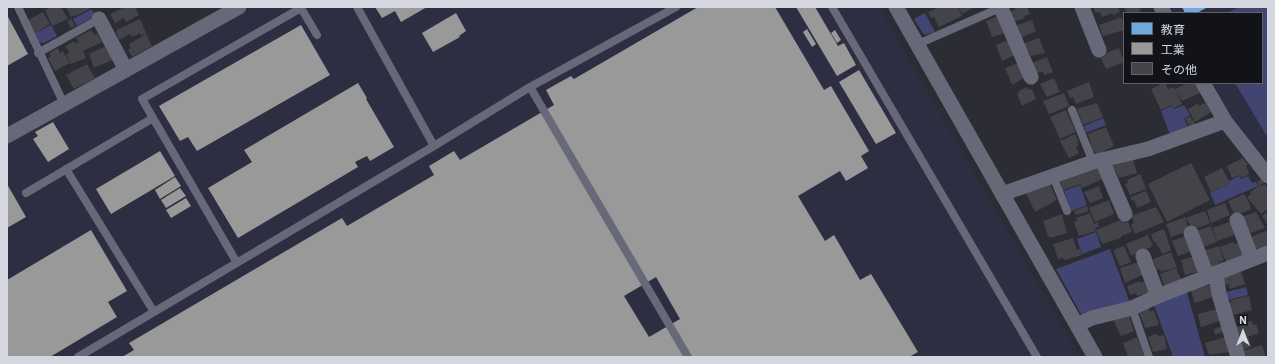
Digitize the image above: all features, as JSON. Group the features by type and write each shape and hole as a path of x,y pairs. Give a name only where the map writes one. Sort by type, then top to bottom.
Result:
{"street":[{"path":"7,136 239,7"},
{"path":"896,7 1095,357"},
{"path":"1002,7 1031,77"},
{"path":"1082,7 1099,50"},
{"path":"99,19 126,70"},
{"path":"1204,84 1225,121 1268,176"},
{"path":"1002,194 1097,161 1148,149 1225,121"},
{"path":"1097,161 1125,214"},
{"path":"1237,220 1252,259"},
{"path":"1191,233 1212,275 1238,357"},
{"path":"1077,325 1092,318 1132,308 1158,296 1268,253"},
{"path":"1144,256 1158,296"}],"lane":[{"path":"18,7 38,53 64,104"},
{"path":"357,7 434,146"},
{"path":"78,357 434,146 530,87 676,7"},
{"path":"832,7 1037,357"},
{"path":"918,44 1002,7"},
{"path":"237,263 142,99 301,8 317,35"},
{"path":"38,53 99,19"},
{"path":"530,87 688,357"},
{"path":"1072,110 1097,161"},
{"path":"26,193 153,118"},
{"path":"66,169 154,312"},
{"path":"1053,176 1067,210"},
{"path":"1132,308 1149,357"}],"shaded area":[{"path":"7,7 11,7 55,95 43,106 7,127"},
{"path":"253,7 879,7 1080,357 7,357 7,141"},
{"path":"1167,7 1268,7 1268,165 1235,124 1211,84 1263,84 1263,12 1170,12"},
{"path":"1239,7 1268,7 1268,138 1236,84 1263,84 1263,12 1229,12"},
{"path":"92,9 95,16 77,26 73,19"},
{"path":"925,13 935,32 924,35 914,19"},
{"path":"51,25 57,36 44,43 38,42 34,34"},
{"path":"1184,105 1190,115 1184,119 1189,129 1170,135 1161,111 1172,106 1174,109"},
{"path":"1103,118 1106,125 1086,133 1084,126"},
{"path":"1239,176 1241,179 1248,176 1252,183 1256,182 1258,186 1215,205 1210,193 1230,183 1229,181"},
{"path":"1080,185 1087,205 1071,211 1064,191"},
{"path":"1096,232 1101,247 1082,254 1077,239"},
{"path":"1110,249 1130,303 1082,316 1056,269"},
{"path":"1246,287 1248,295 1228,300 1226,292"},
{"path":"1186,289 1205,357 1173,357 1153,302"}],"building: 教育":[{"path":"1182,7 1208,7 1199,12 1184,12"}],"building: 工業":[{"path":"375,7 427,7 401,22 395,11 382,18"},
{"path":"698,7 775,7 824,90 831,86 869,151 861,156 868,168 846,181 840,171 798,196 825,241 834,235 860,280 871,274 918,352 909,357 122,357 134,350 129,343 342,218 347,226 434,175 429,166 454,151 460,160 554,105 546,90 571,76 574,79","holes":["656,277 680,319 649,337 624,296"]},
{"path":"796,7 815,7 838,46 844,43 856,65 837,76"},
{"path":"456,13 466,31 459,36 460,37 433,52 422,33"},
{"path":"7,15 28,54 7,66"},
{"path":"301,25 330,75 197,151 188,137 180,141 159,106"},
{"path":"807,29 816,44 812,47 803,32"},
{"path":"835,30 841,40 837,43 831,33"},
{"path":"859,70 896,133 876,144 839,82"},
{"path":"358,83 394,147 370,161 367,156 355,162 358,167 238,238 208,188 252,162 244,150"},
{"path":"53,122 69,149 48,162 33,139 38,136 35,132"},
{"path":"160,151 175,176 111,214 96,189"},
{"path":"175,177 181,186 160,199 155,190"},
{"path":"7,184 26,217 7,228"},
{"path":"180,188 186,196 166,208 161,200"},
{"path":"186,198 191,206 171,218 166,210"},
{"path":"91,230 127,291 108,302 117,317 50,357 7,357 7,280"}],"building: その他":[{"path":"51,7 61,7 68,19 52,26 45,10"},
{"path":"66,7 90,7 91,8 71,17"},
{"path":"125,7 135,7 139,15 126,22 124,18 115,23 110,14"},
{"path":"939,7 958,7 962,16 939,27 934,17 931,18 928,12"},
{"path":"959,7 975,7 962,14"},
{"path":"1014,7 1027,7 1030,14 1024,16 1025,18 1013,22 1009,12 1015,10"},
{"path":"1093,7 1118,7 1120,12 1102,17 1100,12 1096,13"},
{"path":"1124,7 1139,7 1141,10 1138,12 1126,12"},
{"path":"43,12 50,24 34,34 28,20"},
{"path":"998,16 1005,33 992,37 986,21"},
{"path":"1122,17 1123,30 1103,36 1099,25"},
{"path":"71,19 75,26 71,28 67,21"},
{"path":"140,19 146,33 141,36 140,33 132,37 130,34 119,40 116,32 117,30"},
{"path":"1032,20 1036,31 1019,39 1014,26"},
{"path":"91,30 94,35 97,33 102,42 83,51 86,58 71,64 66,54 69,53 66,46 74,41 75,43 79,42 76,38"},
{"path":"146,34 152,46 132,57 128,50 131,48 129,44"},
{"path":"1039,38 1045,53 1031,56 1029,51 1026,52 1023,44"},
{"path":"1009,40 1015,55 1002,61 996,45"},
{"path":"106,46 112,60 94,68 89,54"},
{"path":"58,48 60,53 63,51 70,63 55,71 48,58 51,56 49,53"},
{"path":"1119,48 1123,62 1106,69 1101,58 1105,56 1104,54"},
{"path":"1047,57 1053,72 1044,75 1043,71 1036,74 1032,63"},
{"path":"1019,63 1025,77 1012,85 1005,68"},
{"path":"87,64 95,78 74,89 66,75"},
{"path":"1054,78 1060,92 1047,97 1040,84"},
{"path":"1089,82 1094,97 1076,104 1073,97 1070,98 1067,91"},
{"path":"1161,84 1166,84 1168,89 1174,87 1182,104 1174,108 1172,105 1161,110 1151,89"},
{"path":"1185,84 1197,84 1202,92 1182,101 1175,89"},
{"path":"1027,87 1028,90 1032,89 1036,99 1022,106 1017,94 1019,91"},
{"path":"1064,93 1069,106 1049,114 1043,101"},
{"path":"1097,103 1103,117 1083,125 1077,109"},
{"path":"1198,103 1199,106 1205,103 1211,112 1195,122 1188,109"},
{"path":"1066,110 1076,132 1060,139 1050,117"},
{"path":"1190,116 1196,125 1191,129 1185,119"},
{"path":"1106,127 1114,146 1096,155 1095,151 1093,152 1088,134"},
{"path":"1075,134 1079,142 1077,143 1078,146 1076,147 1079,153 1069,158 1060,141"},
{"path":"1243,158 1248,165 1246,165 1249,174 1241,178 1240,175 1232,178 1227,166"},
{"path":"1133,159 1137,173 1119,178 1116,171 1112,172 1110,166"},
{"path":"1191,163 1210,200 1167,222 1148,184"},
{"path":"1099,168 1103,179 1082,188 1080,184 1063,190 1060,178"},
{"path":"1222,168 1230,183 1211,192 1204,177"},
{"path":"1140,174 1146,189 1130,195 1125,184 1128,183 1127,180"},
{"path":"1262,179 1264,183 1260,185 1265,184 1268,188 1268,209 1261,214 1247,197 1251,194 1250,192 1259,186 1257,182"},
{"path":"1049,182 1057,200 1035,212 1026,193"},
{"path":"1099,186 1103,198 1090,203 1084,192"},
{"path":"1146,191 1151,202 1137,208 1134,200 1132,201 1130,197"},
{"path":"1244,194 1251,206 1251,209 1235,216 1228,201"},
{"path":"1109,200 1114,214 1095,222 1089,208"},
{"path":"1225,203 1230,215 1211,223 1207,210"},
{"path":"1087,206 1089,211 1076,215 1074,211"},
{"path":"1156,207 1164,222 1135,234 1131,225 1134,223 1131,216"},
{"path":"1205,211 1210,223 1193,230 1186,218"},
{"path":"1256,212 1265,228 1250,233 1249,230 1246,231 1241,217"},
{"path":"1267,212 1268,213 1268,225 1262,216"},
{"path":"1090,213 1094,224 1098,222 1099,227 1095,228 1096,231 1079,236 1074,222 1077,221 1076,218"},
{"path":"1062,214 1067,233 1050,238 1043,221"},
{"path":"1186,217 1188,231 1171,237 1166,224"},
{"path":"1123,219 1125,223 1128,222 1132,232 1121,236 1121,238 1102,244 1096,230"},
{"path":"1232,221 1237,234 1217,241 1213,228"},
{"path":"1211,226 1217,242 1204,247 1196,231"},
{"path":"1164,229 1171,250 1162,254 1156,242 1154,243 1151,234"},
{"path":"1268,230 1268,250 1259,253 1257,248 1254,249 1251,237"},
{"path":"1148,235 1153,246 1131,256 1126,244"},
{"path":"1188,235 1192,251 1178,256 1172,241"},
{"path":"1073,238 1077,250 1080,249 1082,255 1064,260 1064,258 1058,259 1053,244"},
{"path":"1233,242 1234,244 1238,243 1245,254 1226,262 1220,247"},
{"path":"1124,246 1131,262 1121,266 1119,265 1113,250"},
{"path":"1219,246 1224,260 1217,263 1223,262 1224,266 1214,270 1213,266 1209,268 1203,251"},
{"path":"1171,252 1177,267 1161,272 1160,269 1157,270 1153,259"},
{"path":"1196,256 1201,271 1185,275 1181,260"},
{"path":"1139,262 1144,274 1125,283 1120,268"},
{"path":"1176,268 1182,281 1165,288 1160,274"},
{"path":"1241,272 1245,284 1230,289 1228,284 1226,285 1223,277"},
{"path":"1140,281 1141,283 1146,281 1150,292 1137,296 1136,293 1130,295 1127,286"},
{"path":"1210,285 1215,296 1196,303 1194,302 1191,290"},
{"path":"1249,296 1252,310 1233,315 1228,303 1231,302 1231,300"},
{"path":"1148,305 1150,312 1154,310 1159,325 1145,328 1139,312 1142,311 1144,314 1141,308"},
{"path":"1217,309 1220,321 1201,327 1198,314"},
{"path":"1129,315 1134,331 1121,336 1113,319"},
{"path":"1252,321 1253,325 1256,324 1259,333 1241,339 1236,327 1240,326 1240,324"},
{"path":"1223,326 1225,331 1215,335 1214,329"},
{"path":"1155,334 1159,336 1164,335 1167,349 1153,352 1148,337"},
{"path":"1137,337 1144,356 1128,357 1123,343"},
{"path":"1225,337 1229,352 1209,355 1205,343"},
{"path":"1249,338 1251,347 1242,350 1239,340"},
{"path":"1262,345 1266,357 1245,357 1243,351"}]}
